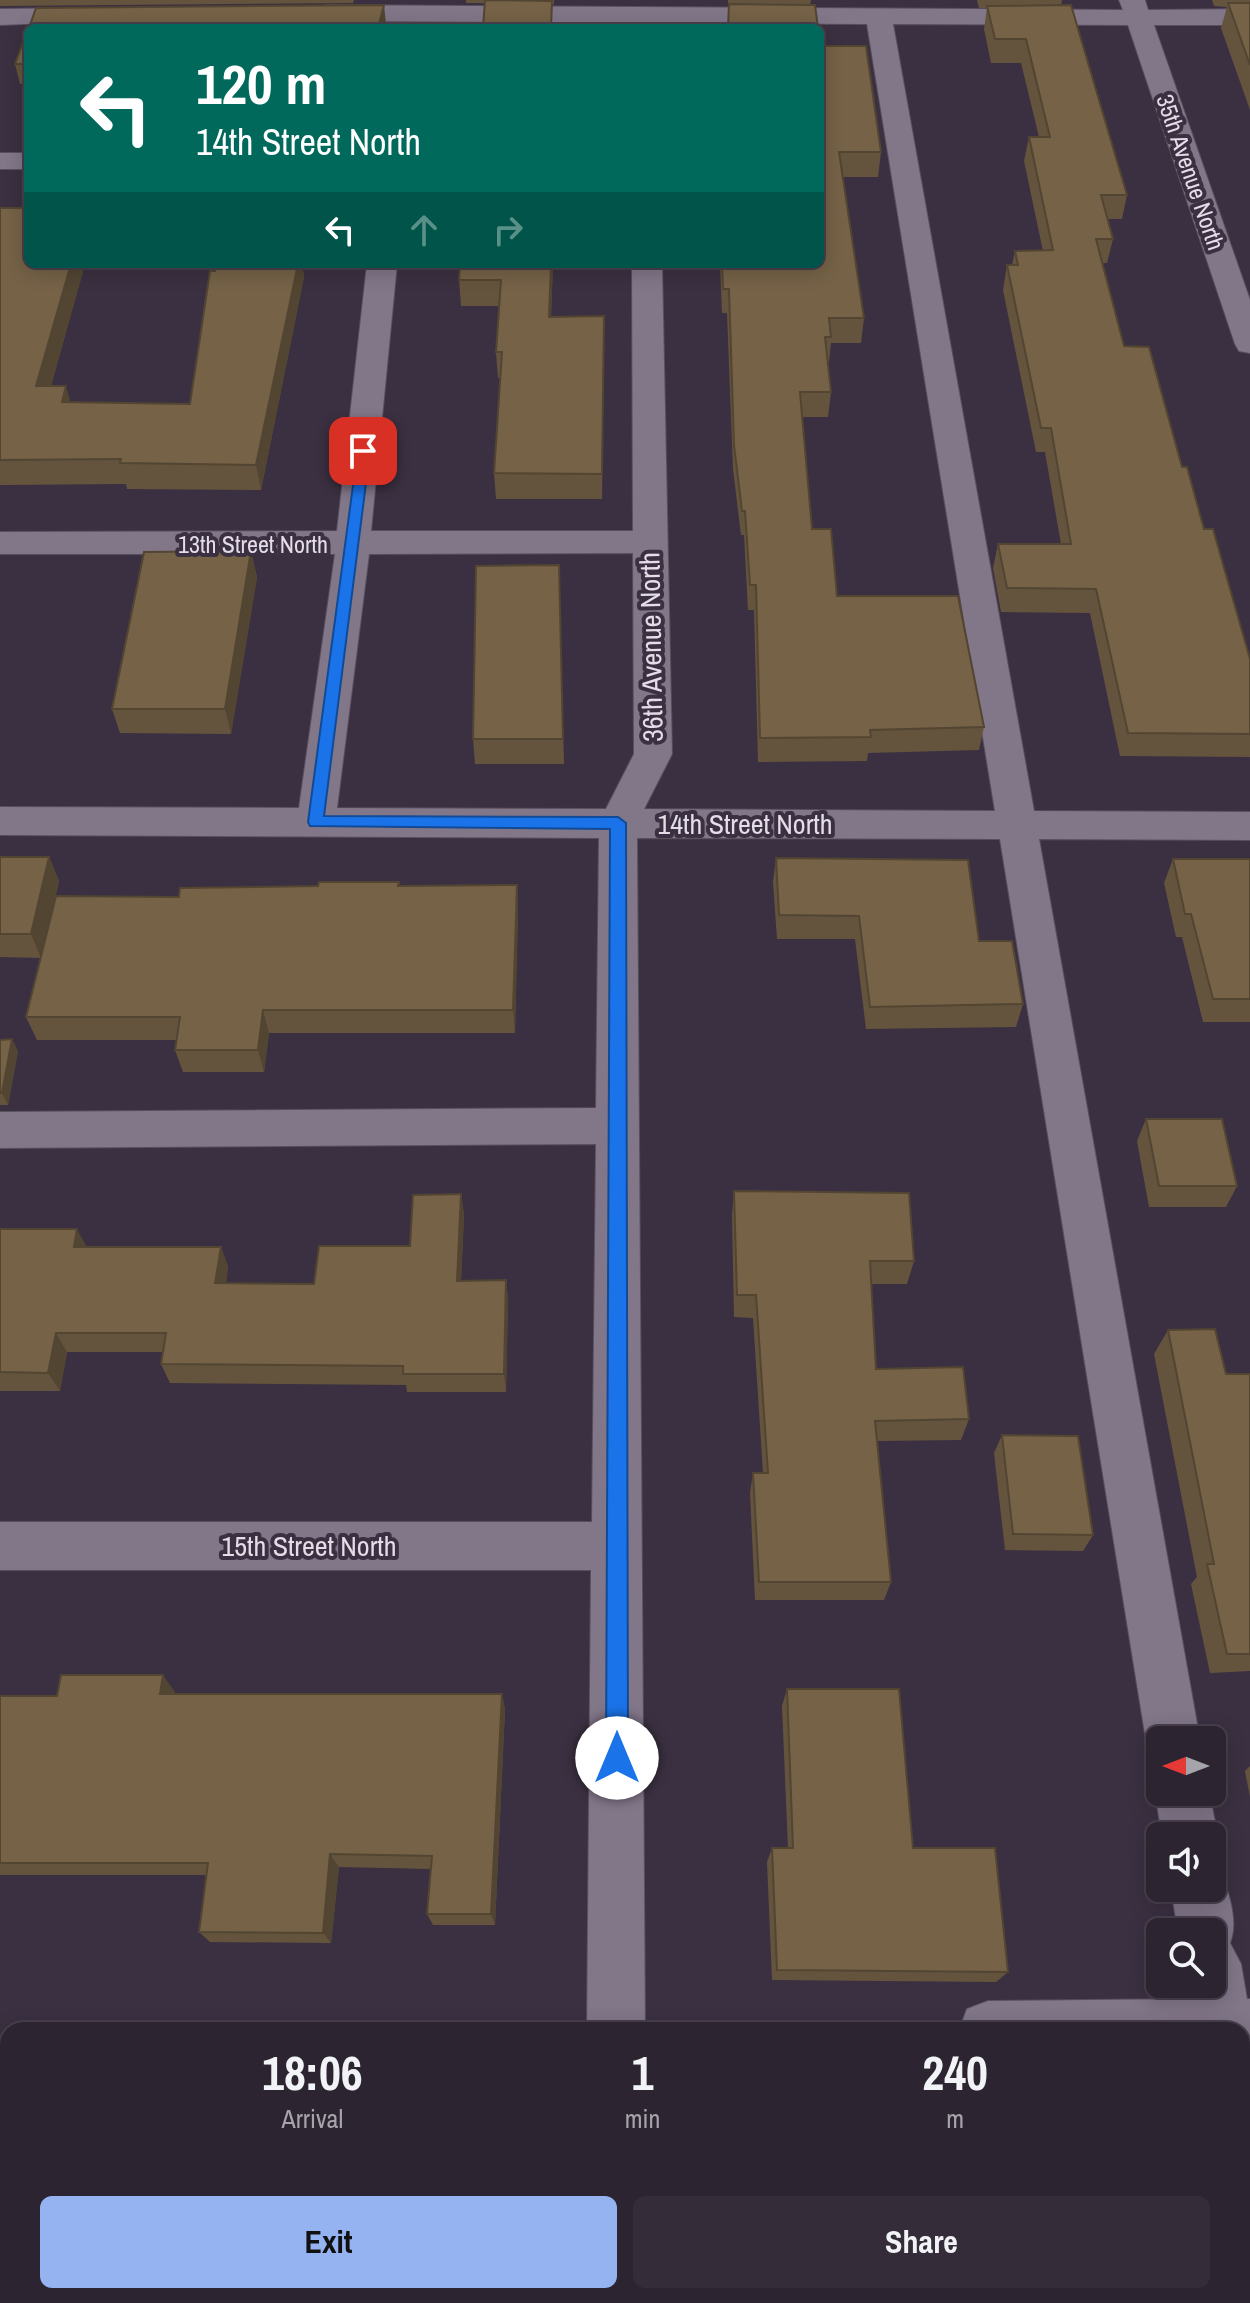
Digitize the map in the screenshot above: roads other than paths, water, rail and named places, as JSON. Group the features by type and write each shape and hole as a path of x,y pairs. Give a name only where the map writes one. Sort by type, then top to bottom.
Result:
{"street":[{"path":"304,13 412,20 640,14 879,19 1136,9 1250,17"},
{"name":"35th Avenue North","path":"1136,9 1250,344"},
{"path":"0,17 121,15"},
{"path":"879,19 1171,1726"},
{"path":"0,161 24,161"},
{"path":"316,822 353,545 382,268"},
{"name":"36th Avenue North","path":"616,2022 618,823 653,754 647,268"},
{"name":"13th Street North","path":"0,543 353,545 650,542"},
{"name":"14th Street North","path":"0,821 1250,826"},
{"path":"0,1130 618,1126"},
{"name":"15th Street North","path":"0,1546 618,1546"},
{"path":"1225,1998 1235,2022"}]}
